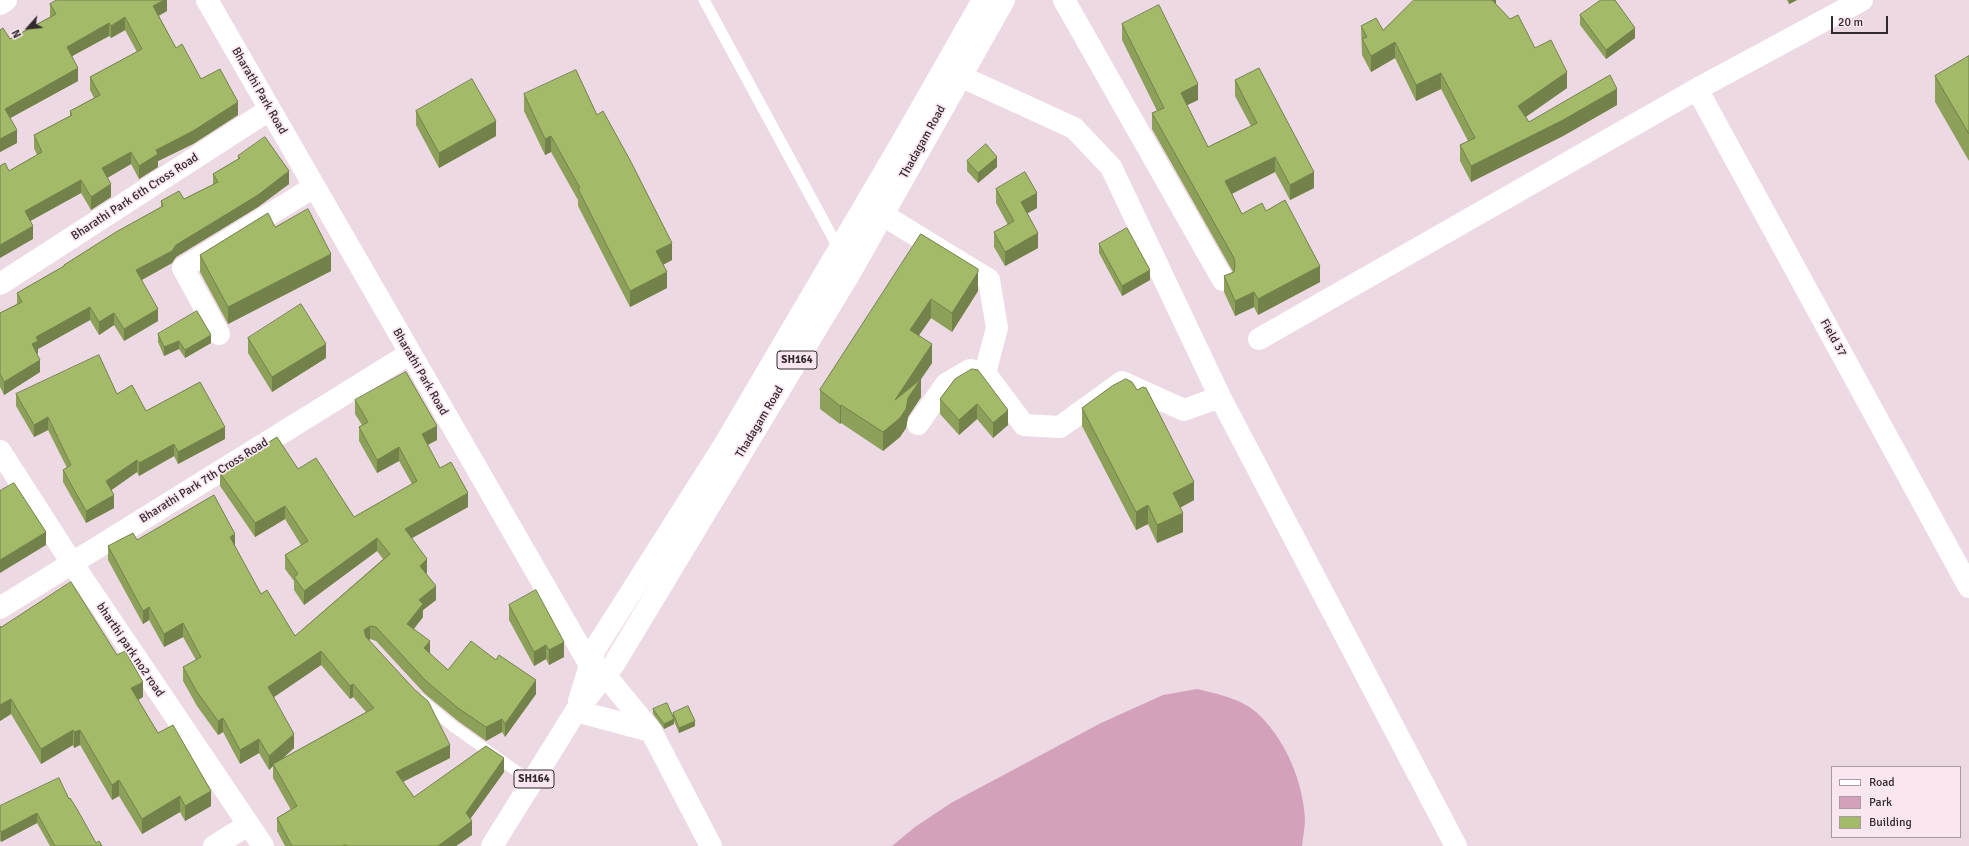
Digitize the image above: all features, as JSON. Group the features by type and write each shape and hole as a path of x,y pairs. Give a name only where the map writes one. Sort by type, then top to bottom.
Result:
{"street":[{"path":"0,4 6,0"},
{"name":"Bharathi Park Road","path":"207,0 409,354 597,670 651,731 708,845"},
{"name":"Thadagam Road","path":"492,846 576,711 597,670 595,649 723,447 983,0"},
{"name":"Thadagam Road","path":"597,670 614,664 851,271 1004,0"},
{"path":"1064,0 1223,280"},
{"path":"1259,339 1698,89 1862,0"},
{"path":"960,76 1074,128 1111,167 1220,396 1456,846"},
{"name":"Field 37","path":"1698,89 1969,587"},
{"name":"Bharathi Park 6th Cross Road","path":"0,284 269,110"},
{"path":"219,334 184,268 314,187"},
{"path":"883,214 989,280 997,328 985,373"},
{"name":"Bharathi Park 7th Cross Road","path":"0,608 409,354"},
{"path":"918,424 946,384 970,370 985,373 1024,425 1060,427 1122,382 1184,410 1220,396"},
{"name":"bharthi park no2 road","path":"0,451 72,563 263,846"},
{"path":"576,711 651,731"},
{"path":"214,846 248,825"}],"lane":[{"path":"704,0 839,249"},
{"path":"410,688 454,727 532,782"}],"green space":[{"path":"1197,689 1228,697 1243,703 1256,712 1276,734 1291,761 1301,790 1305,819 1302,846 892,846 915,827 951,803 1101,723 1163,695"}],"building":[{"path":"57,0 164,0 153,6 176,48 182,44 201,79 220,69 238,102 193,131 156,150 158,154 139,166 131,152 102,168 111,184 91,197 81,180 25,211 33,226 0,245 0,166 5,163 9,171 42,152 34,135 72,115 70,111 100,95 90,77 142,49 125,17 111,26 109,23 67,47 78,68 5,109 17,130 0,139 0,30 3,28 10,39 56,14 50,4"},
{"path":"1414,0 1492,0 1510,19 1518,15 1535,48 1551,40 1567,72 1518,106 1529,122 1610,75 1617,89 1563,120 1471,166 1460,145 1475,138 1441,73 1416,85 1395,42 1371,56 1362,39 1367,37 1361,26 1376,18 1383,30"},
{"path":"1601,0 1615,0 1635,28 1606,50 1580,15"},
{"path":"1159,5 1198,84 1181,93 1208,147 1257,123 1235,80 1259,68 1314,172 1290,185 1275,157 1225,181 1242,214 1262,203 1266,211 1285,200 1320,266 1258,299 1254,292 1235,301 1224,276 1234,272 1234,258 1152,113 1164,108 1122,24"},
{"path":"1969,56 1969,134 1935,76"},
{"path":"576,70 597,115 603,111 630,160 672,243 656,251 667,272 630,291 578,189 580,188 551,136 545,139 524,94"},
{"path":"472,79 496,121 439,153 416,111"},
{"path":"265,137 289,171 258,195 176,245 172,251 136,270 158,309 124,329 114,313 99,322 90,307 36,337 38,341 32,344 40,360 4,382 0,374 0,313 22,302 17,293 64,266 116,232 163,206 161,201 179,191 184,199 218,182 213,174 240,158 238,156"},
{"path":"986,144 997,157 978,173 967,161"},
{"path":"1025,172 1037,193 1021,202 1038,233 1005,252 994,232 1014,221 996,189"},
{"path":"308,209 331,254 228,307 200,255 268,213 275,227"},
{"path":"1127,228 1150,270 1122,286 1099,244"},
{"path":"921,234 978,269 978,272 952,313 931,299 910,330 932,344 895,400 921,379 908,398 906,409 900,418 883,432 841,405 840,406 820,390"},
{"path":"301,304 326,344 272,377 248,338"},
{"path":"197,311 211,335 185,350 179,341 164,347 158,334"},
{"path":"99,355 117,394 132,385 146,411 200,382 225,427 178,452 174,444 139,463 137,460 106,481 114,495 86,511 63,470 71,465 48,417 34,425 16,394"},
{"path":"972,369 978,370 1008,410 993,423 977,404 959,420 940,399 955,379"},
{"path":"406,372 437,426 422,434 440,468 451,462 468,493 405,529 427,559 420,566 436,586 419,600 423,604 407,624 430,641 424,648 448,670 471,641 496,660 499,655 536,680 505,724 502,719 486,727 458,708 425,680 376,627 370,626 364,630 366,637 415,690 428,701 450,745 396,772 414,797 486,746 504,758 466,813 472,821 438,846 292,846 277,818 297,806 273,764 374,708 353,684 350,686 321,651 268,687 294,734 269,756 259,739 240,750 223,718 218,721 197,692 183,667 201,657 183,623 164,634 149,607 143,611 108,546 133,533 137,540 214,495 235,534 230,537 261,594 267,590 295,636 390,554 377,538 304,591 294,577 298,574 285,555 308,541 285,506 255,523 220,473 277,437 298,469 316,458 354,517 417,481 399,447 377,460 359,427 368,422 355,400"},
{"path":"1126,379 1132,382 1137,390 1143,387 1146,388 1194,482 1173,493 1183,513 1157,525 1148,505 1136,512 1082,408 1112,386"},
{"path":"14,483 46,532 0,560 0,491"},
{"path":"71,582 117,655 125,651 143,682 131,688 158,733 173,725 211,791 185,806 180,796 142,819 119,780 112,785 80,730 74,732 73,730 41,749 11,699 0,705 0,626 1,627"},
{"path":"536,590 564,642 549,650 546,645 534,652 509,605"},
{"path":"667,703 674,719 664,724 653,709"},
{"path":"688,706 695,721 679,728 673,713"},
{"path":"59,778 69,799 70,798 77,809 96,843 99,841 102,846 55,846 37,813 1,832 0,806"}]}
